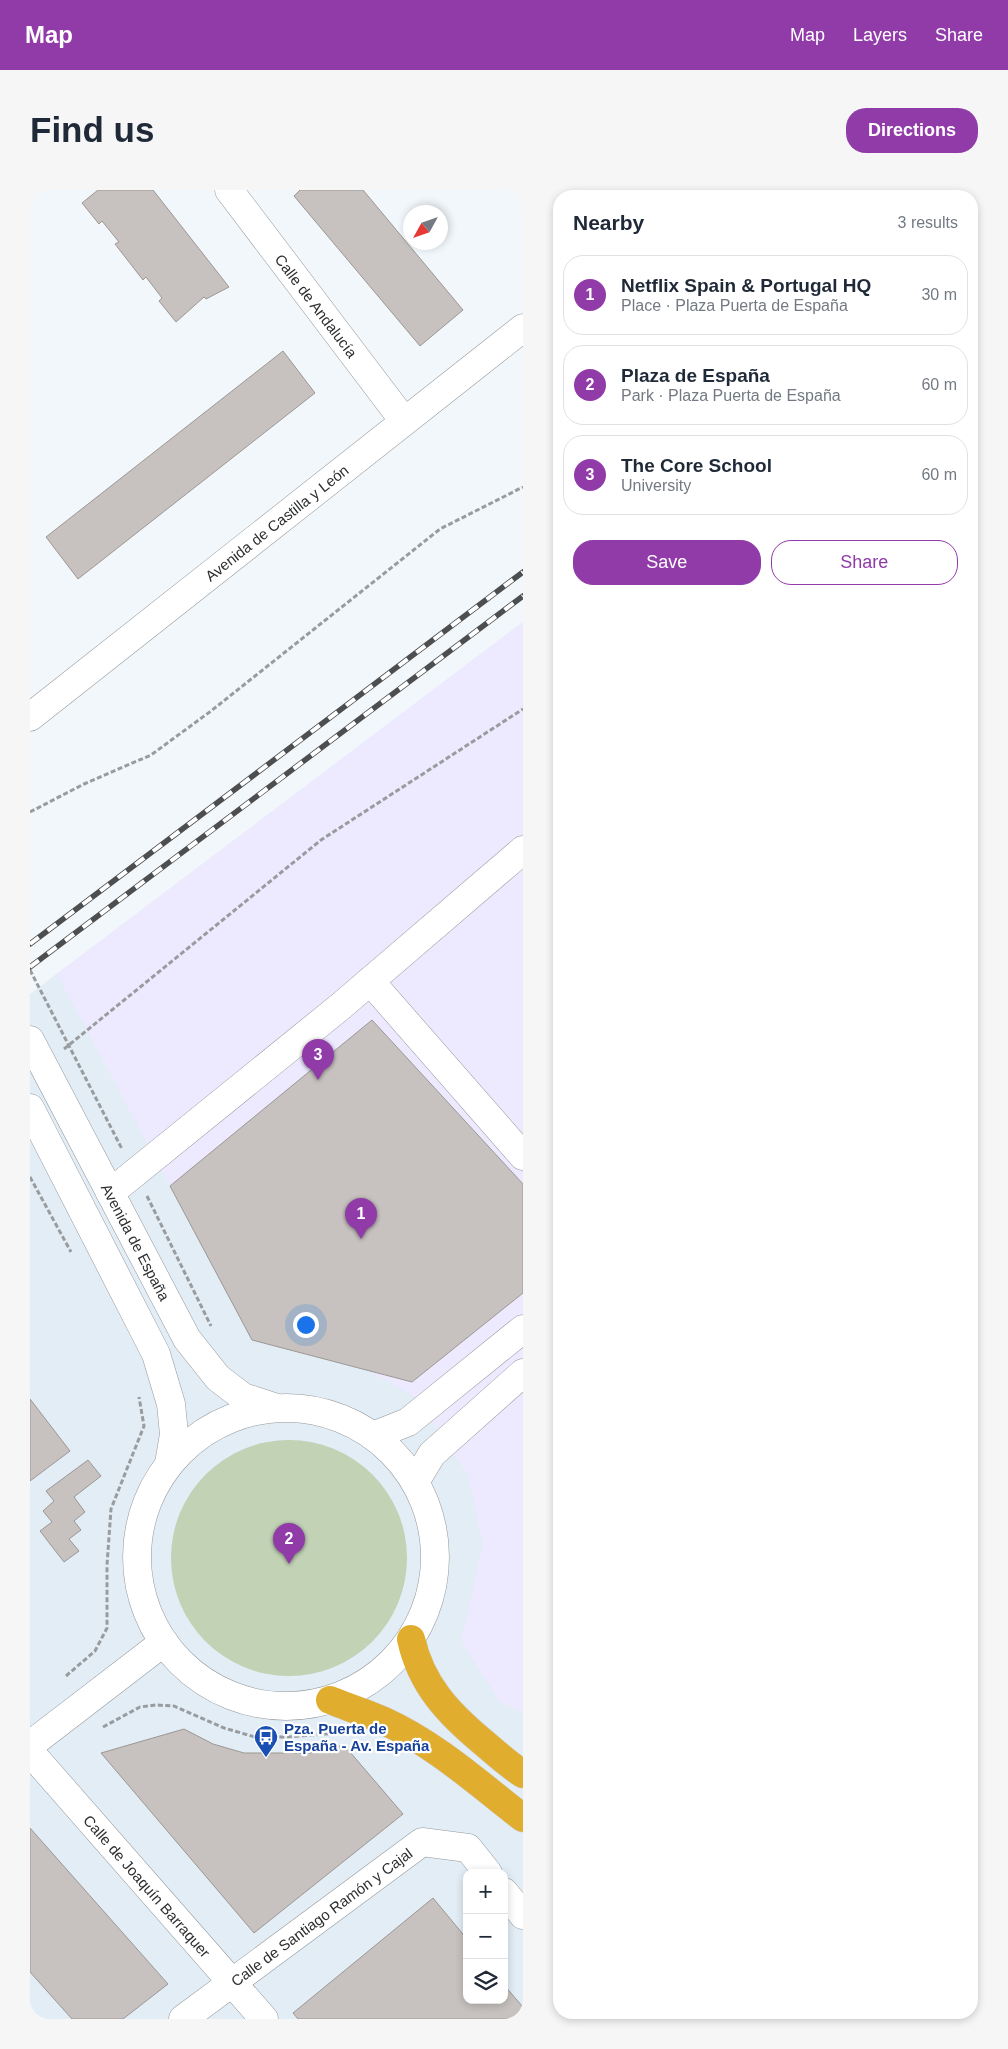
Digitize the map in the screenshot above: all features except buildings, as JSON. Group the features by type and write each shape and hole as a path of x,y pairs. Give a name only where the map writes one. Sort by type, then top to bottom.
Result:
{"highway":[{"path":"411,1639 415,1657 425,1681 443,1706 520,1773"},
{"path":"330,1700 384,1721 407,1733 437,1753 523,1818"}],"street":[{"name":"Calle de Andalucía","path":"235,192 404,421"},
{"name":"Avenida de Castilla y León","path":"30,717 523,328"},
{"path":"110,1193 370,981 523,850"},
{"path":"370,981 523,1156"},
{"name":"Avenida de España","path":"30,1040 188,1339 218,1378 243,1397 276,1408"},
{"path":"30,1108 156,1354 171,1404 174,1434 169,1464"},
{"path":"374,1436 408,1422 523,1329"},
{"path":"415,1482 432,1454 523,1373"},
{"path":"276,1408 310,1410 344,1419 374,1436 397,1456 415,1482 428,1512 435,1544 434,1577 426,1609 411,1639 395,1659 376,1676 354,1690 330,1700 299,1706 268,1705 238,1698 210,1684 185,1665 164,1642 149,1614 140,1584 137,1552 142,1521 152,1491 169,1464 190,1442 216,1424 245,1413 276,1408"},
{"path":"30,1745 164,1642"},
{"name":"Calle de Joaquín Barraquer","path":"30,1752 264,2019"},
{"name":"Calle de Santiago Ramón y Cajal","path":"183,2019 234,1984 422,1842 468,1848 485,1869"},
{"path":"508,1897 523,1915"}],"path":[{"path":"30,812 84,784 151,755 211,711 440,529 523,487"},
{"path":"44,1067 101,1018 322,840 523,709"},
{"path":"30,1177 73,1255"},
{"path":"66,1676 95,1650 107,1628 107,1565 111,1509 144,1426 138,1388"},
{"path":"103,1727 140,1707 156,1705 174,1706 224,1728 255,1737 288,1737 339,1732"}],"shaded area":[{"path":"523,622 523,2019 30,2019 30,994"},
{"path":"523,622 523,1712 500,1702 461,1641 483,1545 468,1475 414,1396 343,1356 252,1340 57,974"}],"green space":[{"path":"289,1440 312,1442 345,1454 364,1467 380,1483 393,1502 402,1524 407,1558 405,1581 393,1614 380,1633 364,1649 345,1662 323,1671 289,1676 266,1674 233,1662 214,1649 198,1633 185,1614 176,1592 171,1558 173,1535 185,1502 198,1483 214,1467 233,1454 255,1445"}],"railway":[{"path":"30,944 523,572"},
{"path":"30,967 523,596"}],"place":[{"name":"The Core School","path":"318,1080"},
{"name":"Netflix Spain & Portugal HQ","path":"361,1239"},
{"name":"Plaza de España","path":"289,1564"},
{"name":"Pza. Puerta de España - Av. España","path":"266,1758"}]}
